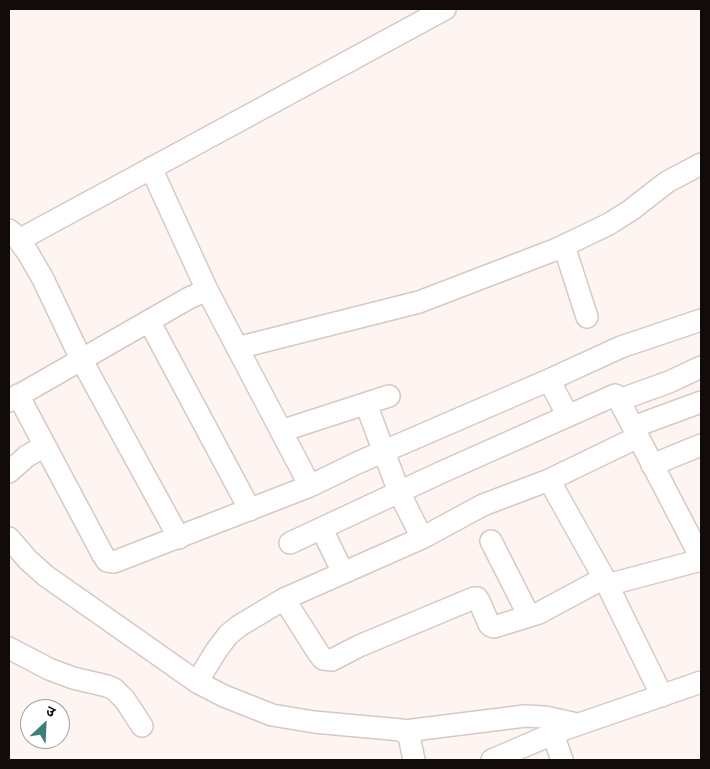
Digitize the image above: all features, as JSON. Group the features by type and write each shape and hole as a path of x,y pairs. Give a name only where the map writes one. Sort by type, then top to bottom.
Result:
{"street":[{"path":"179,538 81,359 43,279 14,235 151,168 445,9"},
{"path":"237,348 419,302 564,246 616,220 667,182 701,164"},
{"path":"151,168 207,290 310,486"},
{"path":"564,246 588,317"},
{"path":"207,290 189,298 13,398 45,446 107,561 114,562 179,538 310,486 384,451 549,380 621,346 701,320"},
{"path":"149,321 250,510"},
{"path":"619,400 669,382 701,367"},
{"path":"549,380 568,416"},
{"path":"281,431 389,396"},
{"path":"284,599 319,654 327,660 338,658 359,646 474,598 477,598 479,601 491,626 529,616 606,582 701,559 616,396 612,396 290,543"},
{"path":"198,682 228,635 239,626 284,599 422,538 483,505 549,480 635,432 701,402"},
{"path":"366,404 400,492 422,538"},
{"path":"652,465 701,445"},
{"path":"9,472 27,456 45,446"},
{"path":"549,480 606,582 662,696"},
{"path":"322,528 343,574"},
{"path":"9,538 28,560 46,576 198,682 224,696 272,715 314,722 405,731 524,716 545,717 577,724"},
{"path":"491,541 529,616"},
{"path":"9,648 49,670 114,689 126,700 142,726"},
{"path":"492,760 577,724 701,682"},
{"path":"405,731 409,736 414,760"},
{"path":"553,734 562,760"}]}
